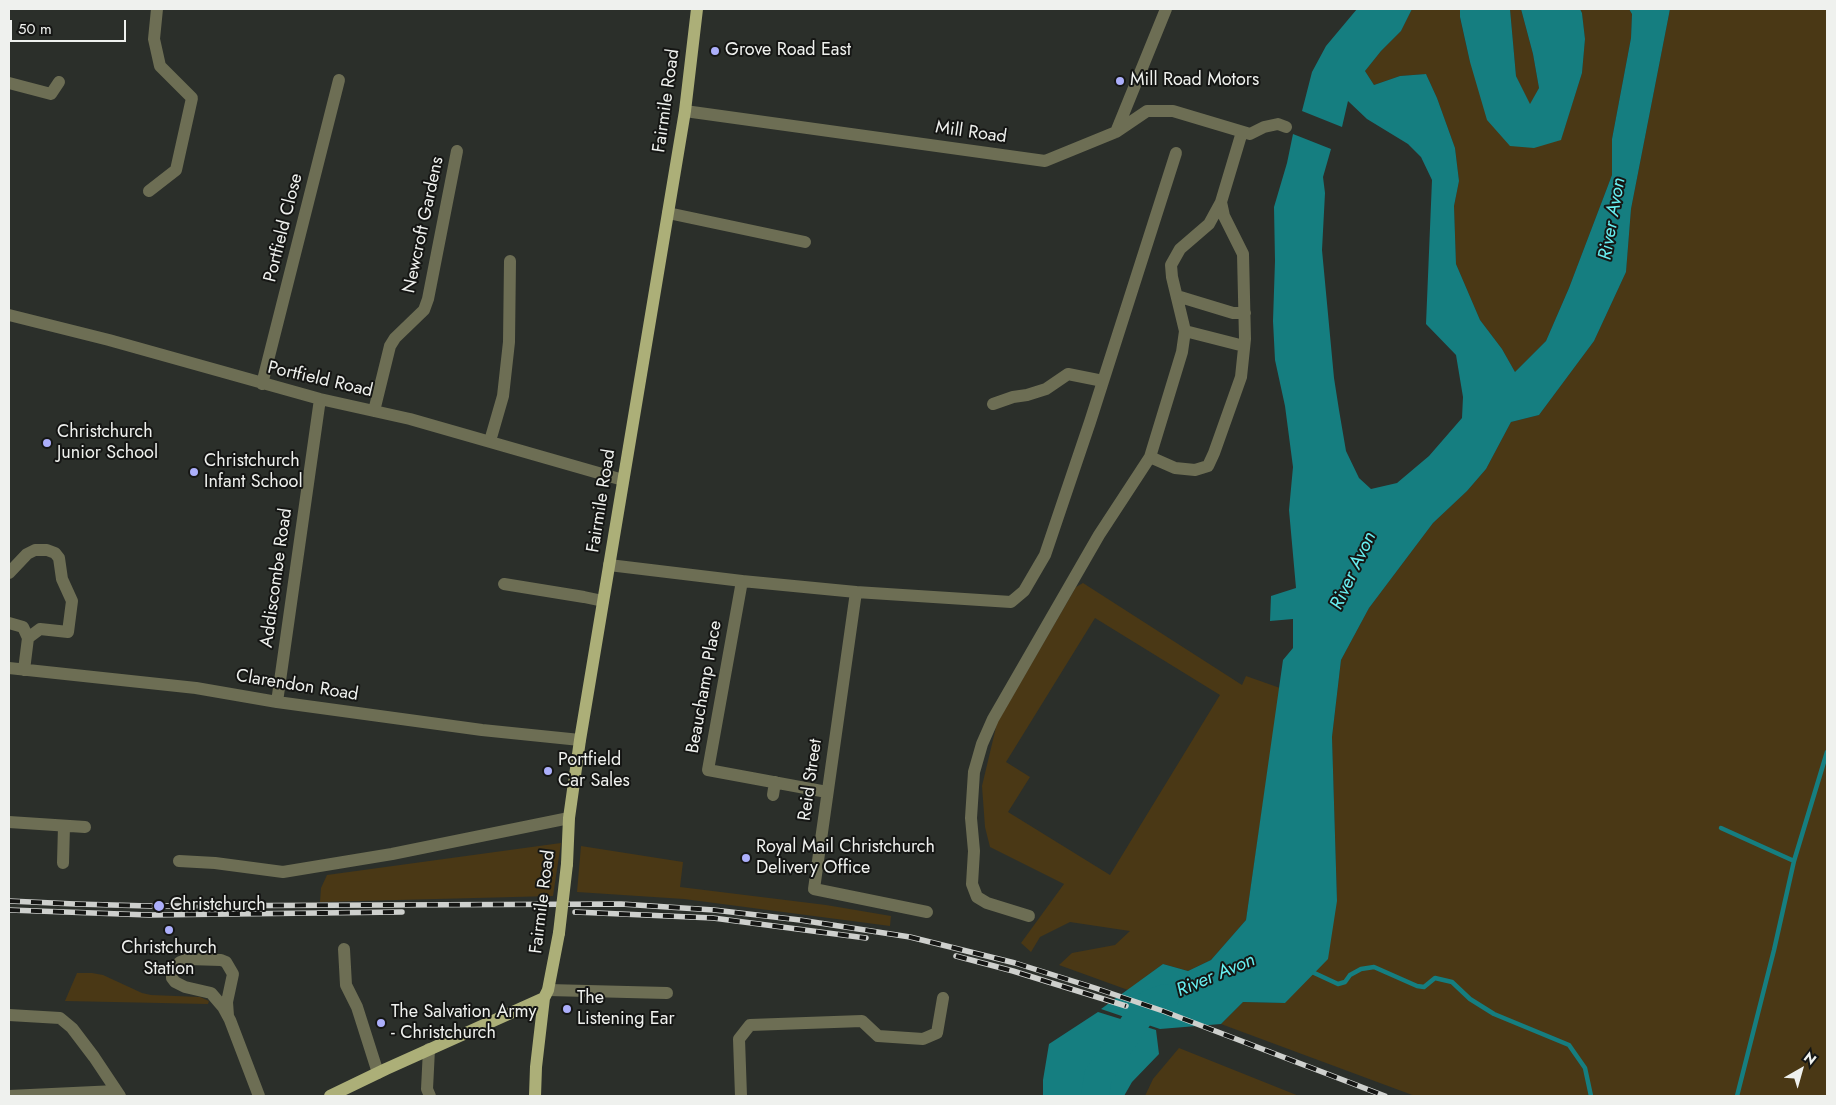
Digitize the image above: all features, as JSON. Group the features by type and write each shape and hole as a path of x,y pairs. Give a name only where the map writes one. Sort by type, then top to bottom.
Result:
{"main road":[{"name":"Fairmile Road","path":"535,1096 536,1067 546,994 559,933 567,864 569,818 580,740 685,111 697,9"},
{"path":"330,1096 546,994"}],"street":[{"path":"149,191 176,170 192,98 160,66 154,39 157,9"},
{"path":"1116,132 1166,9"},
{"name":"Portfield Close","path":"262,384 339,80"},
{"path":"9,82 52,100 59,82"},
{"name":"Mill Road","path":"685,111 1045,161 1116,132 1147,111 1173,111 1242,132"},
{"path":"1029,916 987,903 977,897 972,884 974,851 971,818 974,772 982,744 992,719 1099,535 1150,457 1182,352 1185,331 1172,277 1171,265 1180,248 1209,224 1221,202 1242,132 1250,134 1264,127 1278,124 1286,126"},
{"name":"Newcroft Gardens","path":"374,411 390,346 395,338 424,310 428,299 457,151"},
{"path":"609,565 856,592 1011,602 1024,591 1045,555 1176,153"},
{"path":"1150,457 1176,468 1196,470 1208,466 1241,377 1245,313 1243,254 1224,216 1221,202"},
{"path":"668,213 805,242"},
{"path":"490,441 503,396 509,342 510,261"},
{"path":"1177,296 1233,313 1245,313"},
{"name":"Portfield Road","path":"9,314 109,340 320,400 410,419 624,480"},
{"path":"1185,331 1244,346"},
{"path":"993,404 1046,389 1068,374 1103,381"},
{"name":"Addiscombe Road","path":"278,702 320,400"},
{"path":"9,572 27,554 35,550 47,550 55,553 59,558 62,579 72,601 68,632 40,629 28,638"},
{"name":"Beauchamp Place","path":"742,581 708,770 774,789 827,792"},
{"path":"504,584 584,596 603,601"},
{"name":"Reid Street","path":"856,592 814,888 927,912"},
{"path":"9,623 23,626 28,638 24,670"},
{"name":"Clarendon Road","path":"9,668 196,688 278,702 482,730 580,740"},
{"path":"179,861 215,863 282,872 392,854 569,818"},
{"path":"9,822 85,827"},
{"path":"62,863 64,826"},
{"path":"344,949 346,985 357,1007 378,1073"},
{"path":"228,1016 227,1002 233,974 231,967 226,962 220,960 188,960 180,962 174,967 172,978 175,982 185,987 211,993 228,1016 259,1096"},
{"path":"546,994 666,993"},
{"path":"742,1096 739,1039 750,1025 862,1021 878,1036 923,1039 937,1033 942,998"},
{"path":"9,1015 60,1018 72,1028 118,1093"},
{"path":"429,1049 427,1089 430,1096"},
{"path":"9,1096 118,1093"}],"shaded area":[{"path":"1412,9 1460,9 1460,18 1470,62 1561,139 1582,73 1585,39 1580,9 1629,9 1632,14 1631,38 1612,139 1612,175 1569,288 1546,341 1515,372 1502,349 1480,320 1456,264 1454,206 1459,181 1455,148 1426,74 1400,76 1374,85 1365,71 1401,31"},
{"path":"1510,9 1521,9 1533,54 1539,88 1530,105 1516,76"},
{"path":"1670,9 1827,9 1827,1096 1415,1096 1221,1024 1243,1002 1285,1003 1337,901 1332,737 1341,660 1369,608 1433,523 1467,491 1486,469 1511,422 1539,415 1594,341 1626,272 1631,209"},
{"path":"1083,583 1242,685 1246,676 1280,688 1246,920 1211,960 1188,971 1163,964 1128,990 1059,965 1072,953 1115,945 1130,931 1070,922 1040,937 1031,952 1021,943 1064,884 990,847 985,827 982,786 997,723 1076,587","holes":["1095,618 1220,695 1110,875 1008,812 1030,777 1006,762"]},
{"path":"561,843 553,896 320,902 321,888 327,875"},
{"path":"581,846 683,862 680,887 826,905 891,916 890,926 684,899 577,892"},
{"path":"77,973 103,975 142,993 151,995 200,997 209,1001 208,1004 65,1001"},
{"path":"1179,1048 1299,1096 1145,1096 1153,1079"}],"water":[{"path":"1357,9 1412,9 1401,31 1365,71 1374,85 1400,76 1426,74 1455,148 1459,181 1454,206 1456,264 1480,320 1502,349 1515,372 1546,341 1569,288 1612,175 1612,139 1631,38 1632,14 1629,9 1670,9 1631,209 1626,272 1594,341 1539,415 1511,422 1486,469 1467,491 1433,523 1369,608 1341,660 1332,737 1337,901 1328,959 1285,1003 1243,1002 1221,1024 1160,1029 1101,1009 1163,964 1188,971 1211,960 1246,920 1283,660 1293,648 1293,619 1270,621 1271,596 1296,588 1289,510 1293,467 1285,406 1275,360 1273,321 1274,207 1293,134 1331,149 1323,177 1325,193 1322,250 1334,378 1339,410 1346,451 1359,478 1371,489 1397,483 1429,456 1462,418 1463,397 1456,355 1426,324 1432,180 1421,157 1408,144 1367,119 1348,101 1342,127 1302,111 1312,72 1326,46"},
{"path":"1460,9 1510,9 1516,76 1530,104 1539,88 1533,54 1521,9 1580,9 1585,39 1582,73 1561,140 1534,148 1510,146 1487,120 1470,62"},
{"path":"1098,1012 1156,1030 1159,1054 1132,1082 1124,1096 1043,1096 1043,1080 1049,1044"}],"waterway":[{"path":"1737,1096 1774,950 1794,861 1827,752"},
{"path":"1721,828 1794,861"},
{"path":"1310,971 1338,984 1345,982 1350,975 1361,969 1374,967 1417,986 1424,987 1435,978 1452,982 1470,999 1494,1014 1569,1045 1585,1068 1591,1096"},
{"name":"River Avon","path":"1095,1096 1098,1076 1147,1005 1165,998"}],"railway":[{"path":"9,901 150,906 621,904 714,910 800,920 910,937 1015,963 1163,1011 1385,1096"},
{"path":"9,910 149,915 402,912"},
{"path":"575,912 713,918 866,938"},
{"path":"956,956 1013,971 1126,1006"}],"place":[{"name":"Grove Road East","path":"715,51"},
{"name":"Mill Road Motors","path":"1120,81"},
{"name":"Christchurch Junior School","path":"47,443"},
{"name":"Christchurch Infant School","path":"194,472"},
{"name":"Portfield Car Sales","path":"548,771"},
{"name":"Royal Mail Christchurch Delivery Office","path":"746,858"},
{"name":"Christchurch","path":"159,906"},
{"name":"Christchurch Station","path":"169,930"},
{"name":"The Listening Ear","path":"567,1009"},
{"name":"The Salvation Army - Christchurch","path":"381,1023"}]}
